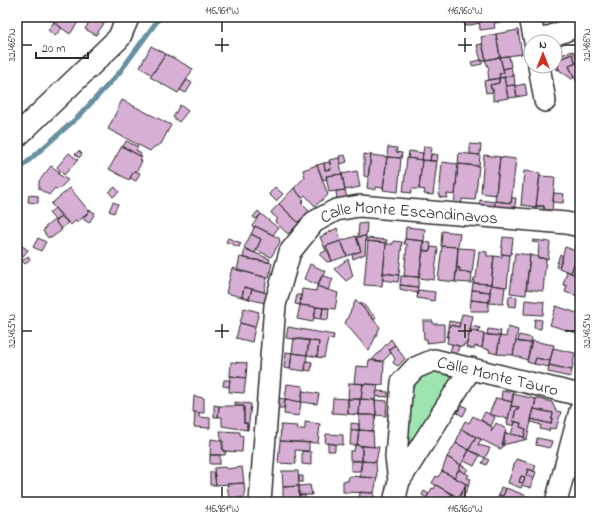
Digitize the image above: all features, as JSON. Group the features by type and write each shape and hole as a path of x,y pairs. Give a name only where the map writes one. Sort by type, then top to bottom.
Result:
{"main road":[{"path":"17,136 119,38 128,17"}],"street":[{"path":"530,17 533,34"},
{"path":"556,34 580,25"},
{"path":"540,74 545,101"},
{"name":"Calle Monte Escandinavos","path":"260,502 275,305 290,252 314,222 336,210 359,206 566,223 580,226"},
{"name":"Calle Monte Tauro","path":"399,481 396,457 402,382 415,368 434,360 580,395"},
{"path":"394,502 399,481 471,368"},
{"path":"556,502 580,412"}],"green space":[{"path":"427,369 462,373 405,461 408,389"}],"building":[{"path":"57,17 73,17 79,21 70,34 53,22"},
{"path":"92,17 105,22 96,35 85,29"},
{"path":"464,17 477,17 479,18 480,23 465,26"},
{"path":"477,17 502,17 503,22 494,23 495,28 480,30 479,18"},
{"path":"54,22 62,28 55,36 48,30"},
{"path":"518,30 522,54 500,57 496,34"},
{"path":"496,34 500,57 486,60 481,37"},
{"path":"482,44 486,60 481,61 477,45"},
{"path":"151,46 166,54 152,75 140,67"},
{"path":"573,51 578,59 580,59 580,62 576,63 572,54 563,58 563,54"},
{"path":"166,54 193,69 178,93 150,77"},
{"path":"572,54 576,63 569,66 574,77 572,79 563,73 563,58"},
{"path":"509,56 511,67 503,69 500,57"},
{"path":"500,57 504,73 499,74 500,78 489,80 489,69 485,60"},
{"path":"482,60 482,64 472,66 471,62"},
{"path":"580,62 580,84 578,85 569,66"},
{"path":"511,67 513,76 500,78 499,74 504,73 503,69"},
{"path":"514,75 515,85 506,86 504,77"},
{"path":"504,77 508,98 493,101 493,89 491,89 490,85 499,83 499,78"},
{"path":"499,78 499,83 490,85 493,92 486,93 484,81"},
{"path":"187,80 192,83 186,93 180,90"},
{"path":"525,84 527,95 517,97 515,86"},
{"path":"515,85 517,97 508,98 506,86"},
{"path":"122,100 171,125 161,144 154,147 150,151 108,129"},
{"path":"180,105 188,111 179,122 173,117"},
{"path":"126,141 138,147 136,150 141,154 140,156 123,147"},
{"path":"470,144 481,145 480,155 470,154"},
{"path":"122,146 142,157 140,160 142,161 137,171 134,171 129,180 109,169"},
{"path":"424,146 432,147 430,161 422,160"},
{"path":"388,147 397,148 396,152 402,153 401,158 387,157"},
{"path":"79,151 82,154 79,158 75,154"},
{"path":"409,151 423,153 422,160 408,158"},
{"path":"69,153 78,160 64,175 57,167"},
{"path":"459,153 480,155 479,166 458,164"},
{"path":"364,154 371,155 368,177 364,176"},
{"path":"345,155 347,162 341,164 339,156"},
{"path":"371,155 387,157 383,188 376,187 376,190 367,188"},
{"path":"431,155 438,155 437,161 430,161"},
{"path":"484,155 500,157 496,195 481,193"},
{"path":"387,157 401,158 398,192 383,190"},
{"path":"500,157 516,159 511,203 495,201"},
{"path":"339,158 342,174 326,176 327,179 323,180 317,165 324,163 325,170 331,169 329,160"},
{"path":"407,158 422,160 419,189 412,189 411,193 403,192"},
{"path":"422,160 437,161 433,195 424,194 425,190 419,189"},
{"path":"330,162 331,169 325,170 324,163"},
{"path":"442,162 458,164 455,195 447,194 447,198 439,197"},
{"path":"458,164 479,166 475,200 462,199 461,207 454,206"},
{"path":"317,165 328,195 315,206 305,195 302,198 294,188 305,177 303,170"},
{"path":"51,166 60,172 58,174 68,180 58,190 55,188 49,195 39,189 39,181"},
{"path":"134,171 140,173 136,181 130,178"},
{"path":"357,171 360,187 345,190 342,174"},
{"path":"524,171 540,173 536,207 521,205"},
{"path":"342,174 345,190 329,192 326,176"},
{"path":"540,176 555,177 552,212 544,210 544,206 536,206"},
{"path":"115,187 119,192 113,197 109,192"},
{"path":"275,187 283,194 276,201 269,194"},
{"path":"70,188 89,211 78,222 76,220 71,225 51,204"},
{"path":"294,188 304,200 301,203 310,212 298,222 279,204"},
{"path":"345,190 347,198 337,200 336,191"},
{"path":"554,193 564,194 563,203 553,202"},
{"path":"29,195 38,196 38,203 28,202"},
{"path":"512,198 516,198 514,212 494,210 495,201 511,203"},
{"path":"480,200 495,202 494,210 479,209"},
{"path":"113,202 118,204 114,213 109,211"},
{"path":"279,204 299,223 288,234 275,222 278,219 271,212"},
{"path":"536,206 544,206 544,210 550,210 550,216 535,214"},
{"path":"55,208 61,216 56,221 49,213"},
{"path":"90,210 95,213 89,223 83,219"},
{"path":"258,211 261,214 256,219 253,217"},
{"path":"261,214 278,228 273,235 252,226"},
{"path":"61,216 68,223 61,229 55,221"},
{"path":"54,220 62,230 51,238 50,236 48,238 43,231 45,229 44,228"},
{"path":"367,223 366,236 358,237 359,224"},
{"path":"255,226 279,238 280,242 271,257 256,250 261,239 251,234"},
{"path":"406,227 425,229 424,241 405,239"},
{"path":"337,228 341,241 326,246 332,261 327,262 319,254 326,251 320,237"},
{"path":"442,231 460,233 458,247 441,246"},
{"path":"251,234 261,239 255,253 244,248"},
{"path":"356,236 361,251 347,256 341,241"},
{"path":"366,236 365,254 353,259 352,254 361,251 356,237"},
{"path":"503,237 513,238 511,255 501,254"},
{"path":"38,238 46,242 41,251 33,247"},
{"path":"228,238 241,243 239,247 226,242"},
{"path":"366,238 387,240 386,243 366,241"},
{"path":"405,239 424,241 419,277 404,276 407,244 404,244"},
{"path":"533,240 550,242 548,259 538,258 539,243 532,242"},
{"path":"341,241 347,256 332,261 326,246"},
{"path":"368,241 386,243 382,286 364,285"},
{"path":"393,241 402,242 399,275 383,273 386,244 393,244"},
{"path":"423,242 431,243 430,251 423,250"},
{"path":"22,246 28,250 20,260 17,257 17,253"},
{"path":"442,246 458,247 455,282 438,280"},
{"path":"431,247 438,248 434,280 419,278 423,251 430,251"},
{"path":"565,247 580,253 580,259 576,258 571,273 559,268"},
{"path":"458,248 475,249 472,273 459,271 460,268 457,268"},
{"path":"245,249 270,259 269,262 243,258"},
{"path":"479,251 487,252 487,256 494,256 491,284 473,283 474,278 476,278"},
{"path":"515,253 530,255 526,295 510,293"},
{"path":"502,254 510,255 507,287 491,285 494,256 502,257"},
{"path":"560,254 563,256 559,268 556,267"},
{"path":"530,255 546,259 543,291 526,289"},
{"path":"28,256 30,260 25,264 22,261"},
{"path":"240,257 272,263 269,278 237,270"},
{"path":"576,258 580,259 580,275 571,273"},
{"path":"348,259 353,276 346,281 334,269"},
{"path":"310,264 325,271 318,285 304,279"},
{"path":"232,268 267,278 264,292 244,287 242,297 226,293"},
{"path":"457,268 460,268 459,271 472,273 471,283 455,282"},
{"path":"567,271 580,277 580,297 565,292 567,286 563,285"},
{"path":"383,273 399,275 398,282 383,280"},
{"path":"322,275 333,279 328,290 317,286"},
{"path":"401,276 419,277 418,287 400,285"},
{"path":"473,283 491,284 490,292 472,290"},
{"path":"400,285 418,287 417,293 400,289"},
{"path":"491,285 505,287 503,304 489,303"},
{"path":"317,286 338,293 335,309 300,305 302,289 316,291"},
{"path":"244,287 252,289 249,299 242,297"},
{"path":"252,289 267,293 265,303 249,299"},
{"path":"418,290 435,292 434,301 417,298"},
{"path":"472,290 490,292 489,302 471,300"},
{"path":"297,295 301,295 300,305 295,304"},
{"path":"509,296 517,297 516,307 508,306"},
{"path":"356,300 380,327 369,351 345,323"},
{"path":"471,300 489,302 488,311 470,311"},
{"path":"525,300 544,302 543,315 524,314"},
{"path":"361,302 376,318 374,320 359,303"},
{"path":"300,305 316,307 313,322 297,319"},
{"path":"556,306 580,314 580,334 550,325"},
{"path":"316,307 323,308 321,319 314,318"},
{"path":"244,308 259,312 255,327 240,323"},
{"path":"323,308 329,308 328,320 321,319"},
{"path":"462,314 473,316 467,344 464,344 463,347 447,343 450,325 459,327"},
{"path":"535,319 542,320 541,329 534,328"},
{"path":"423,321 433,321 433,324 444,324 444,341 427,343 427,339 424,339"},
{"path":"449,321 460,323 459,327 450,325 448,337 446,337"},
{"path":"240,323 255,327 252,342 236,338"},
{"path":"471,326 480,328 479,332 470,330"},
{"path":"288,327 334,335 333,340 328,339 324,358 317,357 319,342 286,338"},
{"path":"508,327 518,330 513,355 497,354 500,336 506,337"},
{"path":"488,329 501,331 500,336 487,335"},
{"path":"470,330 484,334 482,348 475,346 474,349 466,347"},
{"path":"484,334 500,336 497,354 482,348"},
{"path":"519,335 532,338 531,343 518,342"},
{"path":"294,338 309,340 307,355 292,353"},
{"path":"391,339 395,345 389,349 391,353 383,361 372,360"},
{"path":"309,340 319,342 317,357 307,355"},
{"path":"516,341 531,343 527,360 513,355"},
{"path":"532,341 554,345 550,361 536,358 534,364 527,362"},
{"path":"452,344 459,346 457,354 450,353"},
{"path":"395,345 405,359 398,366 393,363 395,359 389,349"},
{"path":"553,348 575,353 572,370 549,365"},
{"path":"286,352 292,353 290,369 284,368"},
{"path":"292,353 307,355 305,371 290,369"},
{"path":"536,358 550,361 549,367 534,364"},
{"path":"369,360 384,362 383,385 354,383 356,366 368,367"},
{"path":"306,361 312,362 311,371 305,370"},
{"path":"231,362 247,363 246,378 230,376"},
{"path":"549,365 572,370 570,377 548,372"},
{"path":"230,376 246,378 244,393 229,392"},
{"path":"224,380 230,380 229,387 223,386"},
{"path":"349,383 363,384 361,399 348,399"},
{"path":"287,384 303,386 301,402 285,399"},
{"path":"363,384 378,385 375,400 361,399"},
{"path":"303,391 319,394 317,404 301,402"},
{"path":"377,391 388,392 388,397 375,396"},
{"path":"502,391 514,393 512,402 501,399"},
{"path":"513,394 536,399 527,439 524,440 526,429 520,427 521,423 513,421 516,409 519,409 519,407 511,406"},
{"path":"194,396 204,398 204,413 193,412"},
{"path":"278,398 285,399 284,408 277,408"},
{"path":"333,398 348,399 348,414 332,413"},
{"path":"496,398 512,402 508,419 489,414"},
{"path":"536,398 552,402 556,411 561,412 556,429 550,428 549,431 540,429 541,425 531,422 531,419 551,424 553,413 534,409"},
{"path":"285,399 301,402 299,416 284,414"},
{"path":"348,399 360,399 359,415 348,414"},
{"path":"360,399 375,400 376,415 359,415"},
{"path":"375,400 387,401 386,416 376,415"},
{"path":"235,402 251,404 248,430 247,423 244,423 244,406 235,406"},
{"path":"214,405 219,406 218,417 214,417"},
{"path":"462,405 467,408 463,416 457,413"},
{"path":"219,406 244,406 244,423 247,423 247,430 222,426 222,417 218,417"},
{"path":"511,406 519,407 519,409 516,409 513,421 515,422 514,426 507,424"},
{"path":"534,409 553,413 551,424 531,419"},
{"path":"195,412 199,413 199,417 210,418 210,428 194,427"},
{"path":"485,412 495,417 491,426 481,420"},
{"path":"359,415 376,415 373,431 359,430"},
{"path":"473,416 492,427 491,432 496,423 506,429 503,447 500,449 461,429 465,421 469,423"},
{"path":"305,422 320,424 318,443 280,441 281,425 298,426 297,429 305,429"},
{"path":"515,422 521,423 520,427 526,429 524,437 511,434"},
{"path":"351,423 359,424 359,430 351,430"},
{"path":"461,429 476,437 469,450 456,443"},
{"path":"351,430 359,430 357,445 350,445"},
{"path":"359,430 373,431 374,447 357,445"},
{"path":"220,431 240,432 240,435 243,436 242,452 223,451"},
{"path":"505,433 525,437 524,440 502,445"},
{"path":"326,434 343,435 343,445 325,443"},
{"path":"476,437 481,439 478,445 490,448 485,458 469,450"},
{"path":"537,438 552,441 550,448 536,445"},
{"path":"211,439 223,441 223,451 226,451 225,455 210,455"},
{"path":"280,441 309,443 309,451 295,450 296,464 278,463"},
{"path":"328,443 335,444 335,451 328,451"},
{"path":"456,443 469,450 461,465 447,457"},
{"path":"355,445 362,446 362,461 350,460 350,451 354,451"},
{"path":"362,446 379,447 376,462 362,461"},
{"path":"469,450 480,455 474,466 464,461"},
{"path":"302,451 311,452 311,465 302,464"},
{"path":"210,455 220,455 220,464 210,464"},
{"path":"447,457 461,465 454,477 442,471"},
{"path":"485,458 489,460 486,465 482,463"},
{"path":"516,459 536,465 534,471 528,469 526,475 534,478 531,488 522,485 521,488 508,483","holes":["521,476 525,477 523,483 519,482"]},
{"path":"351,461 362,461 360,471 351,471"},
{"path":"362,461 376,462 377,478 360,477"},
{"path":"461,465 468,469 465,473 459,470"},
{"path":"226,467 226,469 242,467 244,483 216,485 214,468"},
{"path":"528,469 536,472 534,478 526,475"},
{"path":"459,470 469,475 467,478 471,479 468,485 454,477"},
{"path":"282,471 298,471 299,486 283,487"},
{"path":"442,471 466,484 459,498 432,483 436,476 438,477"},
{"path":"210,472 214,472 216,485 210,485"},
{"path":"299,476 303,476 303,482 299,482"},
{"path":"349,476 377,478 374,493 343,492 343,481 348,481"},
{"path":"521,476 525,477 523,483 519,482"},
{"path":"244,483 245,497 229,499 227,484"},
{"path":"466,484 469,485 462,500 459,498"},
{"path":"310,485 312,495 299,495 299,486"},
{"path":"436,485 452,494 448,502 424,502 432,488 434,489"},
{"path":"299,486 299,501 283,501 283,487"},
{"path":"501,487 506,489 503,496 499,495"},
{"path":"506,488 522,494 519,501 521,502 496,502 499,495 503,496"},
{"path":"424,491 429,494 426,498 422,495"},
{"path":"360,492 374,493 374,500 376,500 376,502 359,502"},
{"path":"452,494 459,498 456,502 448,502"},
{"path":"522,494 527,496 525,502 519,501"},
{"path":"299,495 305,495 305,502 300,502"}],"waterway":[{"path":"17,171 78,117 119,73 160,17"}]}
